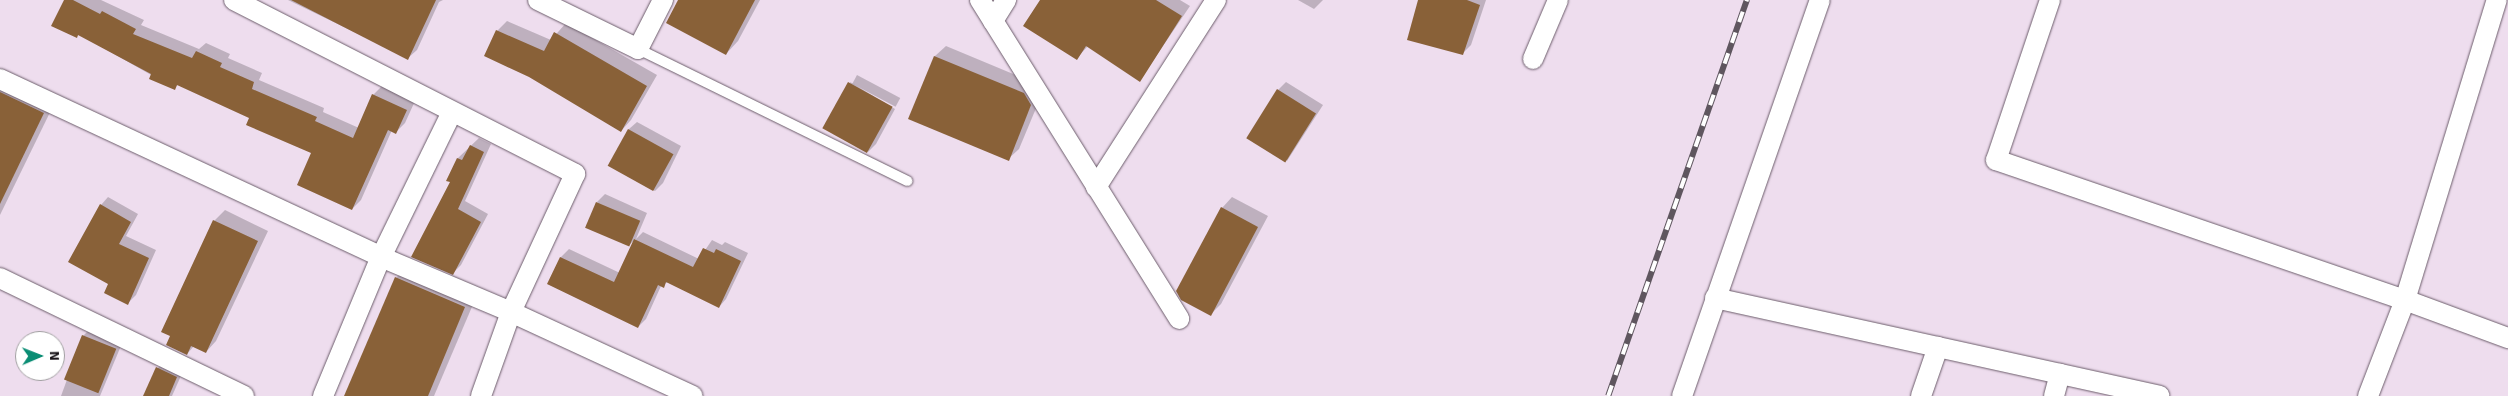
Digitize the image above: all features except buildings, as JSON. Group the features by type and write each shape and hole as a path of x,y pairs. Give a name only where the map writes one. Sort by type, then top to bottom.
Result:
{"street":[{"path":"234,0 575,174 511,312 481,396"},
{"path":"538,0 638,49 663,0"},
{"path":"980,0 1179,319"},
{"path":"993,21 1006,0"},
{"path":"1096,187 1216,0"},
{"path":"1533,59 1558,0"},
{"path":"1682,396 1820,0"},
{"path":"2050,0 1996,160 2404,300 2508,338"},
{"path":"2368,396 2404,300 2497,0"},
{"path":"0,79 380,257 511,312 693,396"},
{"path":"323,396 380,257 452,112"},
{"path":"0,278 244,396"},
{"path":"1715,298 2154,395"},
{"path":"1921,396 1938,347"},
{"path":"2054,396 2060,374"}],"lane":[{"path":"638,49 907,181"}],"railway":[{"path":"1608,396 1747,0"}]}
